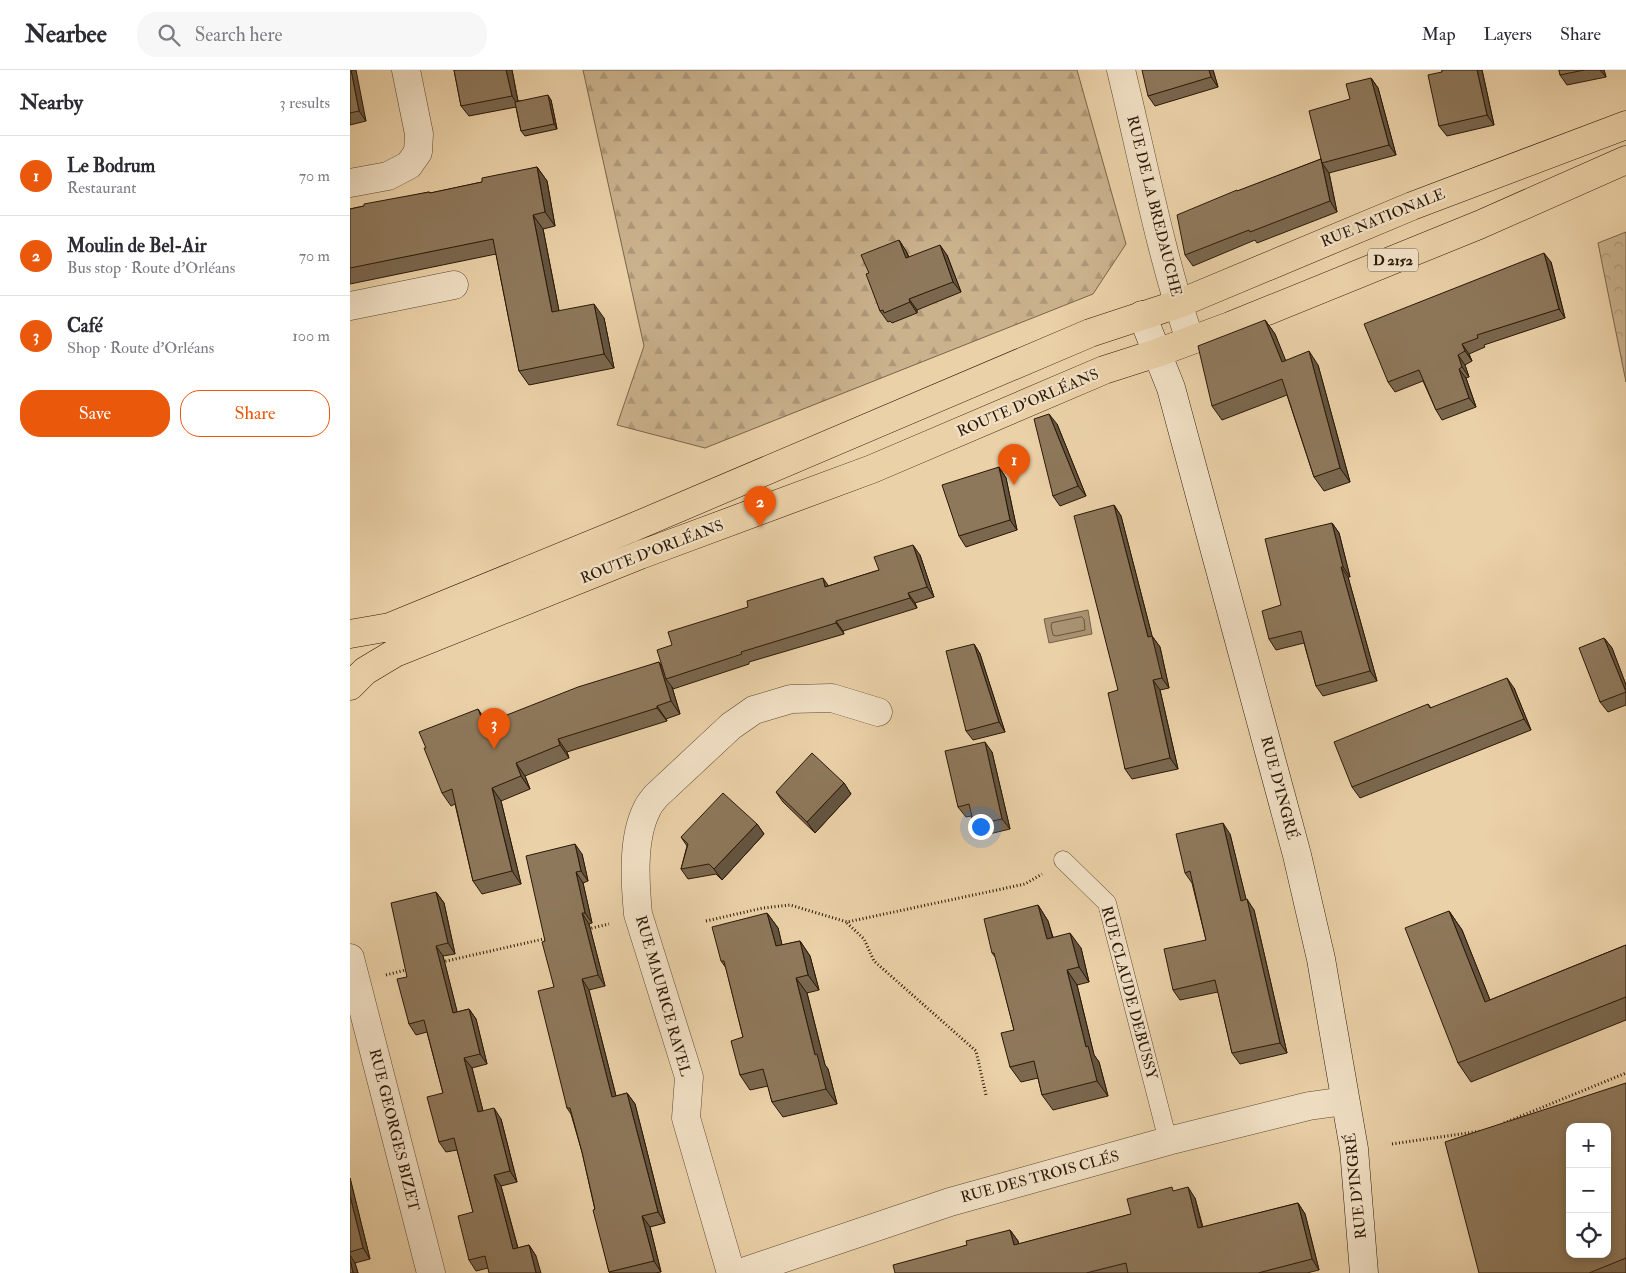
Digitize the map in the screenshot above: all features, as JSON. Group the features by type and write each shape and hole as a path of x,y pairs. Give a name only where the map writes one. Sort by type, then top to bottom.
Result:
{"main road":[{"name":"RUE NATIONALE","path":"1142,315 1178,304 1412,206 1626,125"},
{"name":"D 2152","path":"1157,353 1479,225 1626,160"},
{"name":"ROUTE D'ORLÉANS","path":"350,634 390,627 638,526 1090,333 1142,315"},
{"name":"ROUTE D'ORLÉANS","path":"350,686 365,671 396,653 640,555 872,469 1104,370 1157,353"}],"street":[{"path":"350,183 388,176 409,165 418,152 419,134 406,70"},
{"name":"RUE DE LA BREDAUCHE","path":"1121,70 1178,304 1190,340"},
{"path":"350,306 454,285"},
{"name":"RUE D'INGRÉ","path":"1142,315 1171,388 1297,855 1320,959 1354,1149 1364,1273"},
{"name":"RUE MAURICE RAVEL","path":"731,1273 686,1118 689,1077 638,914 636,856 640,831 647,809 656,796 730,726 754,710 791,699 832,698 878,712"},
{"name":"RUE GEORGES BIZET","path":"350,958 431,1273"},
{"name":"RUE DES TROIS CLÉS","path":"740,1273 950,1202 1168,1142 1309,1106 1345,1100"}],"lane":[{"name":"RUE CLAUDE DEBUSSY","path":"1063,860 1107,903 1168,1142"}],"path":[{"path":"846,922 1025,884"},
{"path":"706,921 763,908 790,905 846,922 864,939 874,961 976,1051 986,1095"},
{"path":"583,930 612,923"},
{"path":"442,962 555,936"},
{"path":"385,975 413,968"},
{"path":"1496,1127 1626,1073"},
{"path":"1392,1144 1487,1130"}],"green space":[{"path":"583,70 1077,70 1126,244 1093,294 705,448 617,425 644,346"},
{"path":"1626,232 1626,382 1598,243"}],"water":[{"path":"1088,610 1092,634 1049,643 1044,619"}],"building":[{"path":"350,70 359,111 350,113"},
{"path":"454,70 506,70 512,96 461,106"},
{"path":"1142,70 1209,70 1211,77 1148,96"},
{"path":"1442,70 1477,70 1487,115 1439,126 1428,75 1442,72"},
{"path":"1559,70 1584,70 1560,75"},
{"path":"1371,78 1389,145 1322,163 1309,111 1350,99 1346,84"},
{"path":"548,95 554,124 521,131 515,102"},
{"path":"1321,159 1330,201 1185,255 1177,215 1237,190"},
{"path":"537,167 545,212 533,215 552,312 594,304 604,354 519,371 493,239 350,268 350,209 364,206 364,204 482,182 482,178"},
{"path":"899,240 906,258 940,245 953,282 909,299 910,302 884,313 883,310 880,311 866,274 869,273 861,255"},
{"path":"1544,253 1559,309 1477,335 1478,338 1462,344 1465,351 1458,355 1462,367 1459,369 1469,398 1436,410 1419,370 1388,382 1364,324"},
{"path":"1265,320 1282,362 1309,351 1340,468 1314,477 1282,379 1212,406 1198,346"},
{"path":"1049,414 1078,486 1053,496 1034,419"},
{"path":"999,467 1010,520 959,536 942,485"},
{"path":"1114,505 1148,637 1152,636 1162,678 1153,680 1170,758 1125,769 1108,693 1118,690 1074,516"},
{"path":"1332,523 1343,567 1341,567 1370,671 1316,686 1301,631 1269,639 1262,611 1281,605 1265,539"},
{"path":"913,545 927,587 908,593 910,598 741,652 742,654 666,679 657,650 672,645 668,632 748,607 747,601 823,578 825,587 879,570 874,557"},
{"path":"1604,638 1626,692 1600,702 1579,648"},
{"path":"974,644 999,722 966,731 946,651"},
{"path":"659,662 671,701 657,706 657,708 558,739 560,745 516,763 521,776 492,788 512,871 473,881 452,789 442,793 419,732 478,709 484,724 578,687"},
{"path":"1507,678 1524,719 1352,787 1334,742 1428,704 1430,708"},
{"path":"985,742 1002,819 974,825 969,804 958,807 945,751"},
{"path":"812,753 844,783 807,822 776,792"},
{"path":"723,793 757,824 714,869 709,864 681,869 688,844 681,837"},
{"path":"1223,823 1241,901 1247,899 1280,1043 1232,1053 1215,980 1173,990 1164,949 1206,940 1190,871 1185,873 1176,834"},
{"path":"575,844 581,871 576,872 585,913 582,913 598,975 582,979 612,1097 627,1093 658,1212 642,1216 654,1261 609,1272 593,1210 595,1209 582,1152 570,1108 567,1108 538,991 554,987 542,942 545,941 526,856"},
{"path":"436,892 448,943 436,946 453,1013 469,1009 480,1054 464,1058 478,1112 494,1108 510,1171 494,1175 513,1249 529,1245 536,1273 489,1273 485,1256 469,1260 458,1216 473,1212 454,1138 439,1142 427,1097 443,1093 424,1020 409,1024 397,979 407,977 391,903"},
{"path":"1038,905 1047,939 1070,933 1079,967 1067,970 1086,1047 1088,1046 1097,1081 1042,1095 1034,1061 1010,1067 1001,1033 1014,1030 984,919"},
{"path":"1449,911 1485,1002 1626,945 1626,997 1458,1063 1405,928"},
{"path":"767,913 776,946 800,941 808,975 796,978 815,1055 817,1054 826,1089 772,1102 763,1069 740,1075 731,1041 743,1037 724,961 721,961 712,927"},
{"path":"1626,1083 1626,1258 1589,1273 1479,1273 1445,1142"},
{"path":"1172,1187 1173,1191 1188,1187 1198,1228 1298,1203 1312,1259 1258,1273 1128,1273 1126,1263 1086,1273 895,1273 893,1265 967,1245 966,1241 1010,1230 1014,1245 1131,1214 1127,1199"},
{"path":"350,1196 363,1248 350,1252"},
{"path":"350,1259 353,1273 350,1273"}],"place":[{"name":"Le Bodrum","path":"1014,485"},
{"name":"Moulin de Bel-Air","path":"760,527"},
{"name":"Café","path":"494,749"}]}
